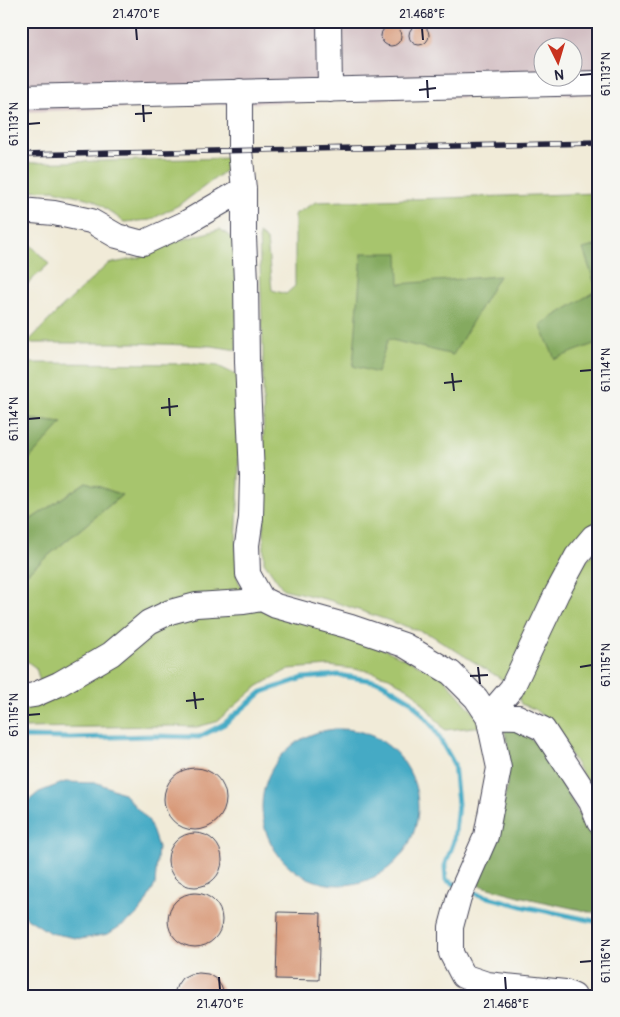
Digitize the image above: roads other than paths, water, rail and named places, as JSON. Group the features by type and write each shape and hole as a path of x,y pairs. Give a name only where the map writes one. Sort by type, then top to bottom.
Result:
{"lane":[{"path":"328,21 330,90"},
{"path":"21,97 599,83"},
{"path":"240,91 240,150 244,189 247,362 252,475 251,518 247,545 248,574 262,600"},
{"path":"21,210 54,212 90,221 116,236 143,244 184,224 244,189"},
{"path":"488,716 512,688 557,593 577,556 593,536 599,534"},
{"path":"21,697 34,695 59,684 111,654 149,622 170,612 196,605 262,600 404,645 451,672 476,698 488,716 499,768 486,836 464,887 451,927 451,953 463,976 487,984 565,992 574,996"},
{"path":"488,716 518,717 543,729 591,802 599,822"}],"water":[{"path":"332,729 348,729 363,732 377,738 390,746 401,757 415,784 418,807 417,822 409,844 401,857 390,868 363,882 348,885 332,885 317,882 303,876 290,868 279,857 265,830 262,815 262,799 265,784 271,770 279,757 290,746 317,732"},
{"path":"65,782 98,783 123,793 149,821 158,847 155,885 142,909 132,919 108,934 81,939 50,933 27,918 21,911 21,807 39,792"}],"waterway":[{"path":"21,737 199,737 224,724 262,692 303,678 338,675 380,682 410,700 433,727 454,764 458,804 454,841 445,866 446,880 459,886"},
{"path":"469,890 477,894 526,907 599,922"}],"railway":[{"path":"21,155 599,143"}]}
